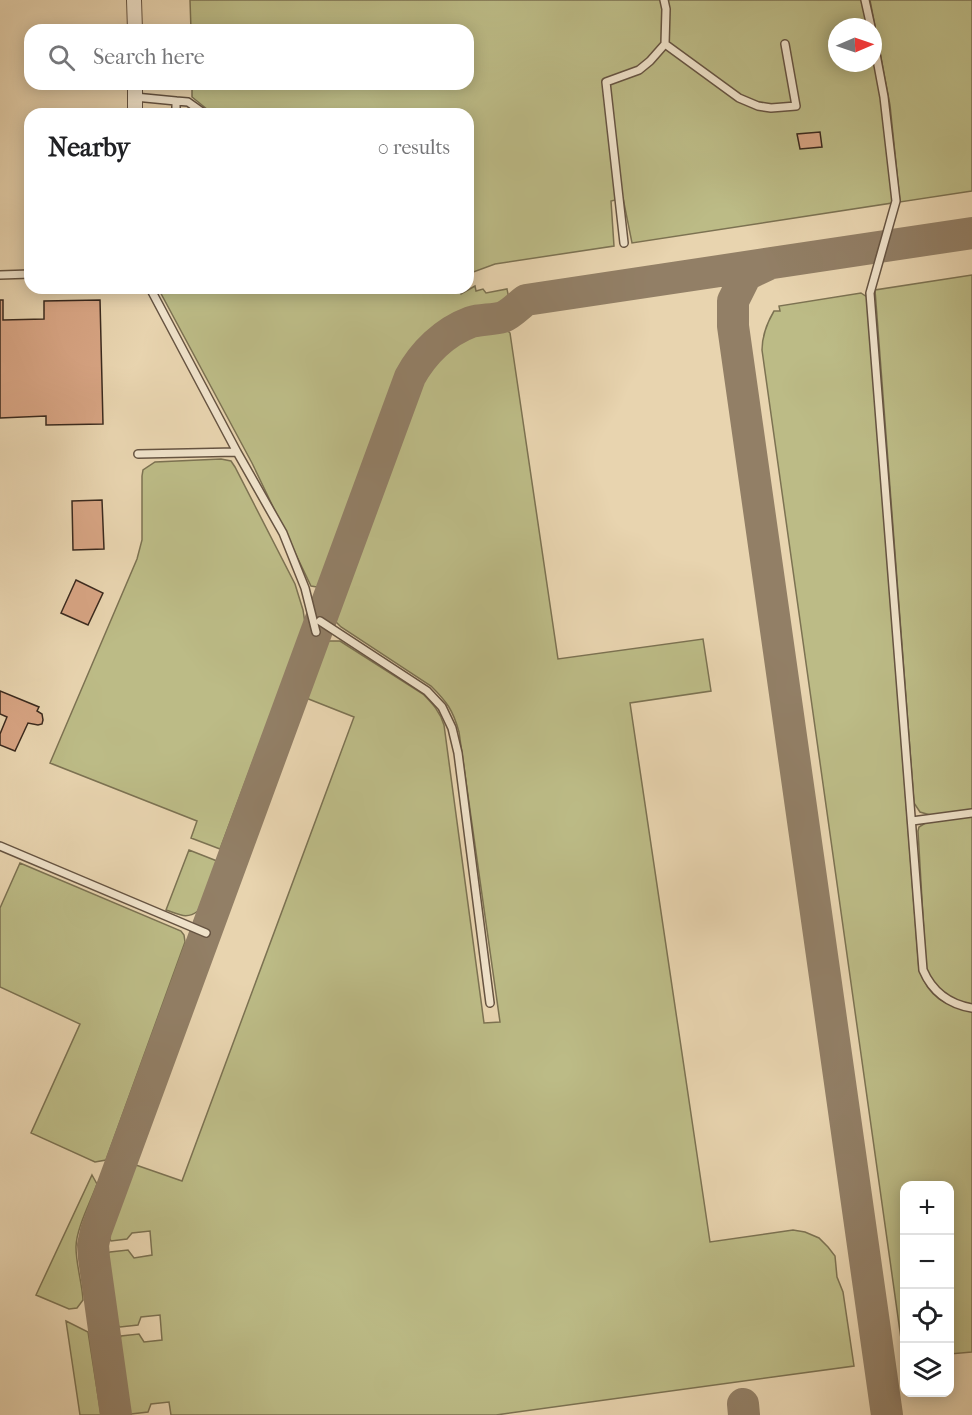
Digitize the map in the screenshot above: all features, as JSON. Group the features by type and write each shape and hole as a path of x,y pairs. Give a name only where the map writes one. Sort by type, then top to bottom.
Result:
{"street":[{"path":"134,0 135,24"},
{"path":"135,90 135,108"}],"lane":[{"path":"624,243 606,82 639,70 650,62 665,44 664,0"},
{"path":"865,0 869,18"},
{"path":"665,44 739,98 758,106 771,108 796,106 785,44"},
{"path":"879,72 896,201 870,293 923,970 930,984 944,998 972,1008"},
{"path":"135,90 188,102 196,108"},
{"path":"176,101 176,108"},
{"path":"0,274 24,274"},
{"path":"153,294 283,533 305,588 316,632"},
{"path":"138,454 237,452"},
{"path":"320,621 427,691 442,707 452,728 458,753 490,1003"},
{"path":"912,821 972,813"},
{"path":"0,846 206,933"}],"shaded area":[{"path":"190,0 862,0 866,18 828,18 828,72 877,72 892,184 892,203 632,243 623,198 611,201 614,246 495,264 474,272 474,108 206,108 192,97 192,90 474,90 474,24 191,24"},
{"path":"870,0 972,0 972,191 900,202 890,105 882,63 882,18 873,18"},
{"path":"972,275 972,810 930,815 920,812 914,803 875,290"},
{"path":"474,287 476,291 483,289 486,293 507,289 508,305 504,310 475,315 453,324 435,337 412,364 405,374 356,507 349,506 320,586 311,586 252,463 161,294 474,294"},
{"path":"861,293 867,297 919,970 928,987 939,999 972,1011 972,1352 954,1354 954,1181 900,1181 900,1332 762,350 767,325 774,311 780,311 779,306"},
{"path":"485,324 503,326 510,333 558,659 703,639 711,691 630,703 710,1242 793,1230 819,1238 835,1256 854,1366 496,1415 171,1415 169,1402 151,1404 148,1412 131,1414 128,1413 119,1341 121,1336 139,1334 144,1342 162,1340 160,1315 141,1317 138,1325 120,1327 116,1324 107,1254 128,1250 134,1258 152,1255 150,1231 132,1233 127,1239 111,1241 108,1236 133,1164 182,1181 354,717 306,698 326,641 340,641 423,694 440,716 444,725 484,1023 500,1022 459,732 452,712 431,686 341,627 334,620 373,514 366,511 420,370 435,352 452,338"},
{"path":"221,459 231,461 235,467 295,584 305,623 220,849 191,838 197,821 50,763 137,559 142,540 143,470 155,462"},
{"path":"972,816 972,1004 943,993 933,982 926,968 918,831 919,827 927,822"},
{"path":"189,850 217,861 198,911 186,916 166,910"},
{"path":"20,863 181,931 184,935 185,942 106,1160 95,1162 31,1133 80,1024 0,987 0,908"},
{"path":"92,1175 97,1184 81,1224 76,1247 83,1300 77,1308 69,1309 36,1295"},
{"path":"66,1321 88,1332 101,1415 80,1415"}],"building":[{"path":"820,132 822,147 800,149 797,134"},
{"path":"0,300 3,300 3,320 44,319 44,301 100,300 103,424 46,425 46,416 0,418"},
{"path":"102,500 104,549 73,550 72,501"},
{"path":"76,580 103,593 88,625 61,613"},
{"path":"0,691 39,707 37,711 42,714 42,724 28,723 15,751 0,745 0,734 7,717 0,714"}],"taxiway":[{"path":"116,1415 94,1258 93,1245 96,1231 410,377 421,360 435,344 452,331 471,322 503,317 526,300 972,233"},
{"path":"771,263 746,275 733,301 733,326 887,1415"},
{"path":"743,1404 744,1415"}]}
